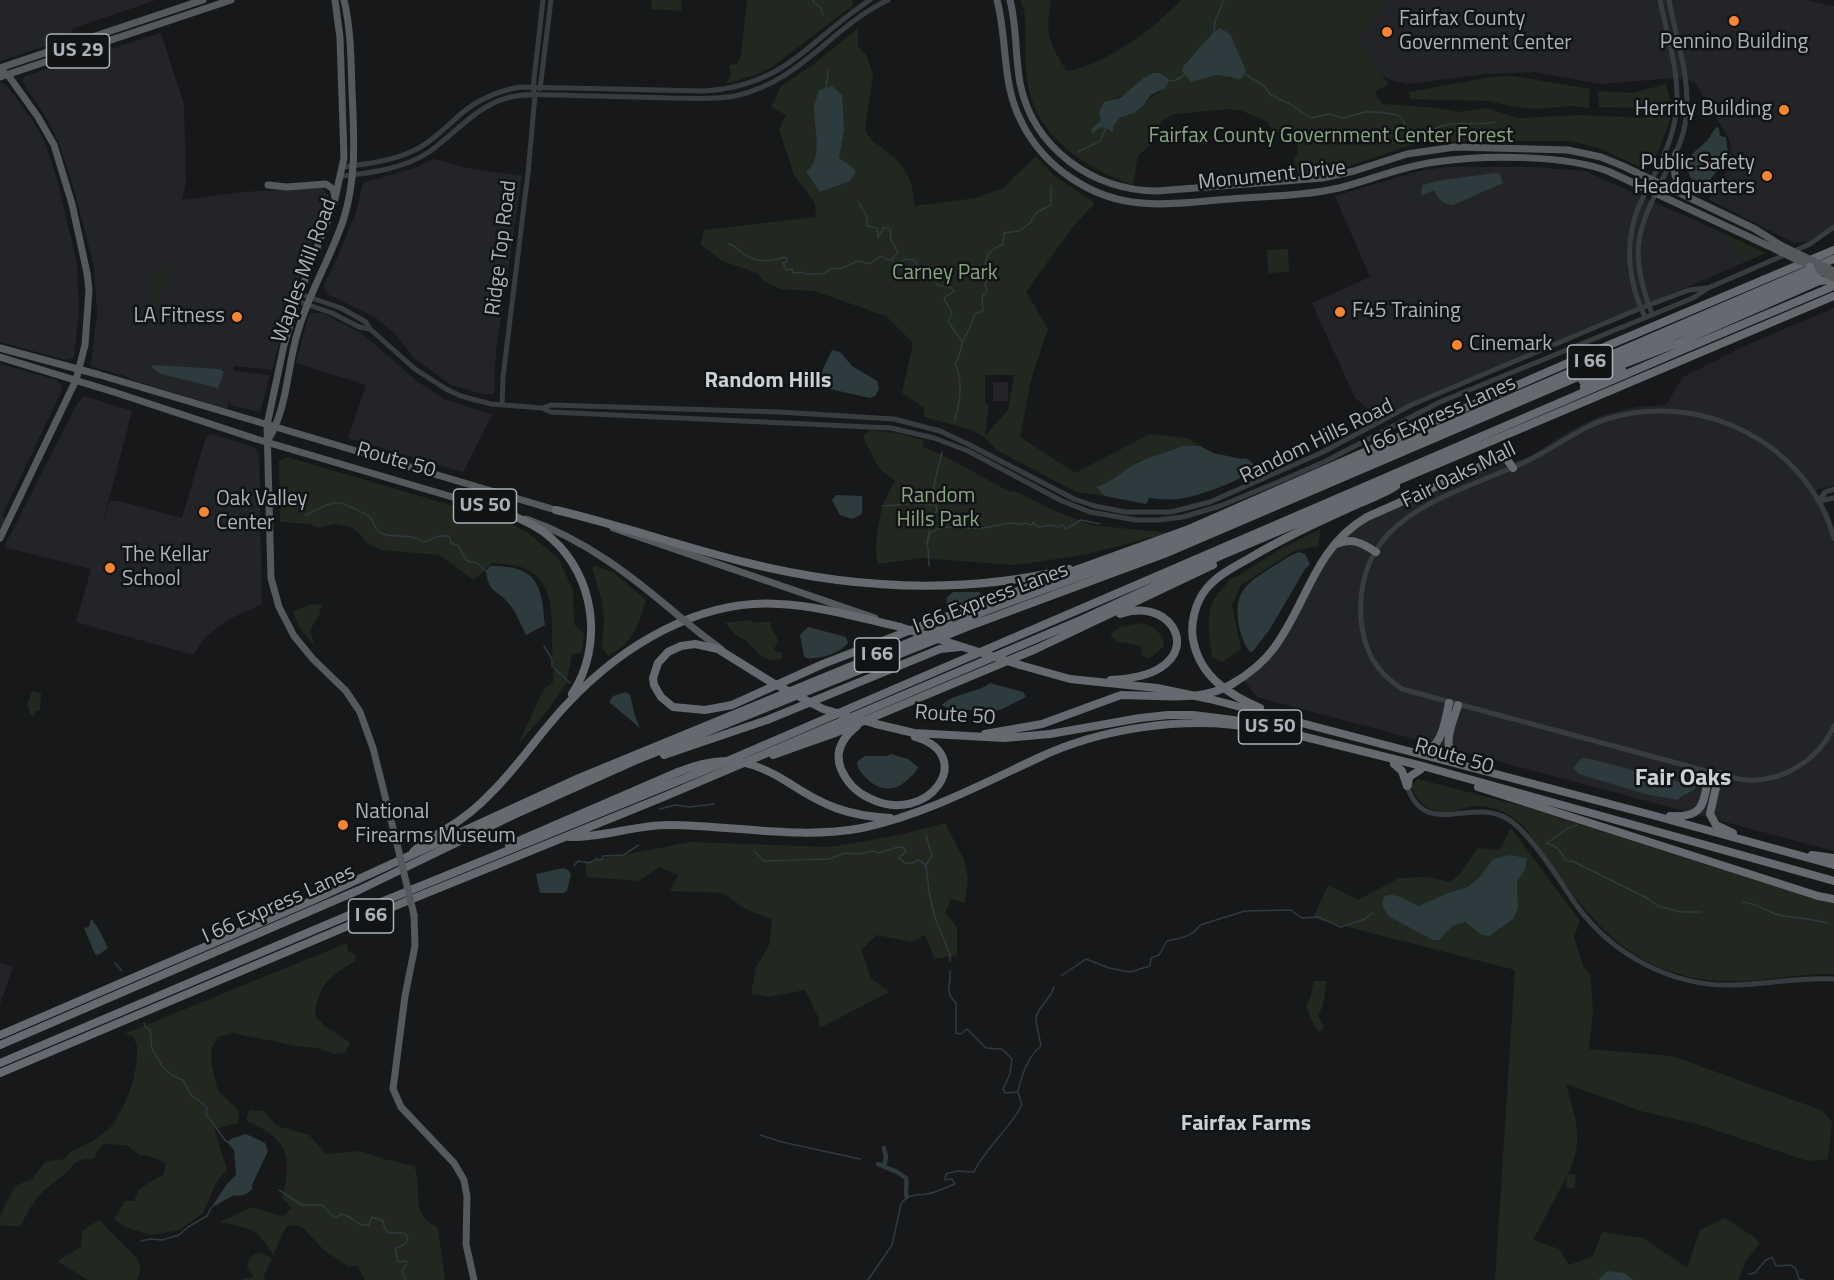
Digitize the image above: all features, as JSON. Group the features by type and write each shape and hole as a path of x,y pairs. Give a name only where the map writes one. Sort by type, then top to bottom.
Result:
{"highway":[{"path":"727,654 702,644 674,649 664,657 655,670 654,685 667,703 680,708 705,710 732,705 824,664 937,620 1199,524 1609,345 1834,250"},
{"name":"I 66","path":"0,1035 252,927 611,765 978,614 1188,537 1834,259"},
{"path":"1808,286 1814,277 1810,267"},
{"name":"I 66 Express Lanes","path":"0,1045 359,890 520,812 634,762 967,627 1164,554 1834,269"},
{"path":"1503,429 1525,415 1659,352 1819,281 1834,279"},
{"path":"1492,413 1659,352 1834,279"},
{"name":"I 66 Express Lanes","path":"0,1063 357,912 725,762 1503,429 1671,354 1834,286"},
{"name":"I 66","path":"0,1073 407,901 749,761 1083,619 1220,556 1834,296"},
{"path":"929,735 986,734 1016,730 1056,720 1121,695 1194,696 1216,691 1232,684 1255,669 1274,649 1320,563 1332,546 1352,526 1367,517 1500,458 1508,460 1513,468"},
{"path":"1289,720 1252,705 1225,690 1209,676 1199,662 1192,639 1193,620 1200,598 1216,579 1231,568 1302,530 1388,491 1415,473"},
{"path":"556,510 746,562 806,576 872,584 948,586 990,583 1063,570 1108,559"},
{"path":"407,857 422,843 448,828 491,794 523,759 569,699 584,671 591,634 590,608 583,582 563,550 538,528 507,513"},
{"path":"749,761 806,744 1036,649 1320,514"},
{"path":"1332,546 1346,540 1355,540 1376,552"},
{"path":"548,725 585,686 628,652 659,633 706,613 741,606 778,603 819,609 900,627"},
{"path":"1082,628 1123,613 1146,609 1165,618 1173,628 1176,640 1169,662 1154,672 1127,678 1084,681"},
{"name":"Route 50","path":"900,627 1020,665 1084,681 1168,690 1748,840 1834,865"},
{"path":"634,762 657,757 767,720 940,650 956,647 970,649"},
{"name":"Route 50","path":"727,654 771,682 823,709 874,726 929,735 1004,738 1050,734 1140,718 1194,716 1234,720 1426,766 1834,881"},
{"path":"1410,752 1430,749 1436,745 1449,703"},
{"path":"1458,705 1448,744 1453,758 1464,766"},
{"path":"870,718 850,732 840,747 839,764 851,785 874,801 896,806 918,801 933,793 942,780 944,770 941,755 935,746 924,740 874,726"},
{"path":"565,837 581,838 658,826 830,832 862,828 900,818 951,798 1063,747 1109,734 1148,727 1199,725 1256,728 1394,764 1485,784"},
{"path":"463,870 488,854 678,772 717,760 761,767 822,804 838,810 860,816 900,818"},
{"path":"1394,764 1402,771 1407,786"},
{"path":"1407,786 1409,777 1420,770"},
{"path":"1652,815 1688,817 1695,814 1715,773"},
{"path":"1715,773 1710,809 1712,820 1716,825 1748,840"},
{"path":"1451,777 1818,896 1834,899"},
{"path":"1789,852 1834,858"}],"main road":[{"name":"US 29","path":"2,68 202,0"},
{"name":"US 29","path":"4,76 231,0"},
{"name":"Waples Mill Road","path":"334,0 340,38 345,141 342,176 281,357 267,425 270,569 275,597 288,626 304,650 344,688 360,712 373,748 414,915 415,946 405,996 394,1093 401,1107 454,1163 464,1180 467,1197 466,1244 474,1280"},
{"name":"Waples Mill Road","path":"267,442 276,427 293,347 308,300 343,222 353,175 350,37 344,0"},
{"name":"Monument Drive","path":"997,0 1004,39 1006,76 1011,96 1025,130 1046,157 1064,173 1090,189 1112,198 1142,204 1160,204 1310,192 1351,185 1411,166 1433,162 1475,159 1571,161 1600,168 1779,248 1834,269"},
{"name":"Monument Drive","path":"1010,0 1017,36 1020,84 1037,126 1055,149 1073,165 1093,177 1119,187 1157,191 1315,180 1354,171 1407,154 1467,146 1579,152 1608,160 1755,229 1779,248 1834,279"},
{"path":"0,538 76,380 85,345 88,290 87,273 72,204 49,136 38,117 4,76 2,68"},
{"path":"1676,153 1674,177 1681,188 1697,202"},
{"path":"268,184 287,187 328,185 333,189 335,198"},
{"name":"US 50","path":"0,348 79,369"},
{"path":"14,361 19,353"},
{"name":"US 50","path":"0,357 76,380"},
{"name":"Route 50","path":"79,369 556,510 900,627"},
{"name":"Route 50","path":"76,380 267,442 549,527 579,542 627,574 727,654"}],"street":[{"name":"Ridge Top Road","path":"502,405 502,377 528,173 535,95 533,88 543,0"},
{"path":"535,95 540,88 551,0"},
{"path":"342,176 392,168 410,162 442,142 481,109 508,97 535,95 708,99 735,96 770,83 791,72 871,9 888,0"},
{"path":"1645,316 1634,286 1630,248 1638,209 1670,140 1676,111 1674,71 1660,0"},
{"path":"1652,314 1640,279 1638,249 1643,222 1682,139 1688,105 1682,55 1669,0"},
{"path":"343,167 399,157 415,150 431,140 475,103 493,94 520,87 704,91 733,88 759,80 785,66 869,1 871,9"},
{"name":"Random Hills Road","path":"299,298 308,300 370,330 424,376 446,390 477,402 542,408 550,412 850,425 902,430 934,438 968,451 1076,507 1115,518 1158,520 1183,517 1220,506 1324,462 1432,405 1693,298 1708,288 1810,244 1834,227"},
{"name":"Random Hills Road","path":"542,408 551,405 637,406 894,419 940,431 1074,499 1125,512 1171,512 1210,502 1323,452 1412,405 1641,308 1689,290 1708,288"},
{"name":"Fair Oaks Mall","path":"1834,537 1819,501 1804,478 1791,463 1756,438 1723,421 1675,411 1637,412 1606,419 1582,429 1513,468 1415,510 1394,528 1376,552 1364,581 1360,604 1363,635 1371,658 1382,674 1402,689 1715,773 1747,780 1779,776 1802,764 1813,755 1834,726"},
{"path":"1819,501 1825,492 1834,489"},
{"path":"1819,501 1834,498"},
{"path":"1407,786 1411,797 1419,806 1434,814 1444,816 1483,811 1499,815 1512,822 1525,834 1596,929 1623,951 1659,971 1694,982 1721,985 1834,979"}],"shaded area":[{"path":"0,0 156,0 74,28 66,39 0,61"},
{"name":"Fairfax County Government Center","path":"1337,0 1804,0 1834,6 1834,224 1818,240 1794,243 1708,199 1734,162 1729,139 1694,81 1675,78 1600,84 1536,72 1485,74 1407,84 1391,80 1380,74 1349,32"},
{"path":"1220,28 1230,34 1246,70 1242,78 1216,75 1191,82 1182,71 1183,66"},
{"path":"161,33 184,105 186,182 182,200 244,192 322,188 329,196 289,305 272,370 234,366 234,371 270,375 260,412 231,405 229,399 227,409 91,365 97,313 94,267 75,193 59,143 47,119 22,81 25,76"},
{"path":"1153,73 1160,73 1168,78 1165,88 1151,95 1134,113 1120,118 1113,126 1113,133 1102,128 1097,129 1093,135 1091,129 1101,120 1099,112 1104,102 1120,98"},
{"path":"0,82 6,85 33,121 45,142 59,187 77,264 79,311 74,358 66,360 0,342"},
{"path":"832,86 842,95 844,129 839,158 856,171 850,181 820,192 806,172 815,159 817,142 814,108 819,90"},
{"path":"1716,127 1719,128 1720,136 1726,137 1727,148 1733,159 1721,166 1709,181 1693,182 1688,172 1692,154 1707,141"},
{"path":"433,159 468,168 522,176 496,350 494,394 483,394 451,385 414,358 395,334 375,317 329,295 323,286 356,213 363,183 418,167"},
{"path":"1444,167 1534,167 1585,171 1723,233 1745,262 1389,417 1367,408 1355,398 1312,303 1370,277 1335,196 1416,172"},
{"path":"1500,174 1503,183 1453,205 1446,204 1434,190 1421,196 1422,185"},
{"path":"1834,308 1834,485 1816,490 1829,513 1834,528 1834,851 1257,697 1241,676 1263,658 1280,636 1316,565 1341,533 1497,457 1513,463 1534,454 1573,429 1600,416 1637,407 1666,405 1683,377 1745,346"},
{"path":"311,313 322,313 361,333 418,382 444,399 492,415 463,472 348,438 366,385 296,363"},
{"path":"832,350 840,352 852,366 877,381 879,389 875,396 870,398 830,389 814,389 810,383 821,373"},
{"path":"0,364 57,380 62,390 2,516 6,519 0,529"},
{"path":"154,365 220,369 224,372 218,388 161,374 151,367"},
{"path":"993,382 1008,382 1008,401 993,401"},
{"path":"84,396 132,411 101,530 110,501 119,501 182,518 206,437 212,434 255,448 259,454 262,604 219,626 204,639 193,655 76,622 91,569 4,547 77,404"},
{"path":"1181,446 1200,446 1213,453 1246,458 1258,468 1231,483 1208,491 1178,499 1149,498 1146,504 1105,496 1096,487 1141,461"},
{"path":"836,495 862,496 862,514 852,519 840,515 832,500"},
{"path":"1299,552 1305,554 1310,564 1270,629 1250,652 1239,626 1240,596 1256,577"},
{"path":"490,566 518,569 531,577 540,591 545,625 526,635 510,605 491,588 486,571"},
{"path":"953,592 979,592 982,595 959,605 946,605 947,597"},
{"path":"808,627 846,637 848,643 828,655 806,658 800,635"},
{"path":"990,683 1023,692 1026,697 995,711 948,709 942,705 953,698 980,689"},
{"path":"626,692 630,695 640,728 609,702 613,696"},
{"path":"891,754 908,759 918,767 899,786 879,787 873,784 858,768 857,762 865,756"},
{"path":"1582,758 1659,778 1688,783 1696,782 1698,785 1678,800 1645,794 1579,774 1573,768"},
{"path":"1509,855 1527,858 1525,869 1517,882 1518,908 1513,919 1489,936 1482,935 1465,922 1452,926 1439,940 1433,940 1388,916 1382,905 1384,896 1389,895 1398,896 1419,906 1468,887 1481,876 1493,859"},
{"path":"563,868 571,874 567,891 540,893 536,874"},
{"path":"91,919 108,948 98,955 95,954 84,928 89,927"},
{"path":"0,963 13,967 0,1004"},
{"path":"246,1134 265,1143 268,1151 252,1189 244,1195 234,1195 211,1208 236,1175 234,1150 227,1142"},
{"path":"1607,1271 1625,1273 1633,1280 1598,1280"}],"green space":[{"path":"652,0 682,0 681,11 651,9"},
{"path":"747,0 852,0 854,2 852,6 772,67 726,84 731,74 729,65 737,64 741,56"},
{"name":"Fairfax County Government Center Forest","path":"1020,0 1051,0 1048,21 1050,38 1052,46 1067,71 1097,62 1128,44 1158,22 1181,0 1383,0 1376,16 1355,36 1389,85 1376,90 1377,98 1383,104 1461,112 1486,108 1518,118 1582,115 1643,118 1646,108 1599,107 1598,91 1632,93 1666,84 1670,100 1670,120 1658,152 1649,165 1640,167 1599,148 1569,141 1464,141 1418,143 1349,166 1302,175 1295,170 1294,158 1298,154 1297,145 1270,127 1268,122 1242,111 1230,109 1174,114 1162,121 1156,128 1151,145 1138,155 1133,185 1081,160 1053,135 1042,120 1033,104 1028,85 1024,9","holes":["1233,41 1246,69 1232,79 1216,75 1195,80 1182,71 1186,61 1203,45","1145,77 1160,92 1151,97 1137,111 1119,120 1113,127 1112,133 1102,128 1097,129 1093,134 1095,125 1101,120 1099,111 1111,100 1128,93"]},
{"name":"Carney Park","path":"858,28 858,46 866,55 873,74 865,130 868,136 896,160 906,172 912,187 915,206 976,198 1003,188 1036,156 1053,175 1095,203 1072,228 1026,292 1048,329 1031,380 1020,437 1075,473 1150,434 1187,438 1200,446 1181,446 1167,453 1139,461 1107,484 1097,486 1105,496 1076,492 997,450 984,437 972,430 924,417 924,407 902,393 913,343 886,316 814,291 781,289 764,281 757,273 722,261 701,245 704,230 816,217 815,203 794,175 779,130 786,115 771,107 781,86 814,64","holes":["985,375 1014,375 1008,410 985,436 989,405 985,404"]},
{"path":"1513,76 1590,89 1589,108 1571,106 1535,109 1489,101 1411,99 1408,92 1492,77"},
{"path":"1723,233 1766,253 1745,262"},
{"path":"1288,249 1289,272 1268,273 1267,250"},
{"path":"171,265 153,311 151,297 155,276 158,271"},
{"name":"Random Hills Park","path":"871,430 897,433 923,440 923,447 1012,493 1013,490 1048,508 1091,525 1169,533 1087,554 1013,565 921,558 878,564 876,542 880,516 895,481 878,466 865,442 864,435"},
{"path":"287,457 508,522 528,533 558,558 573,590 574,624 584,634 582,653 572,654 566,683 549,709 519,743 543,690 553,682 550,601 541,582 524,568 492,563 474,580 439,555 381,550 365,542 362,536 351,527 335,524 317,528 310,524 280,522 279,461"},
{"path":"1321,529 1318,546 1294,551 1241,585 1232,605 1241,649 1222,662 1212,657 1209,628 1211,605 1229,579 1238,576 1280,549"},
{"path":"595,566 613,572 646,600 634,632 624,645 608,656 602,648 604,621 602,601 592,568"},
{"path":"322,604 320,614 310,630 315,647 305,635 293,611 309,605"},
{"path":"749,620 754,623 771,621 771,629 778,642 773,650 782,653 782,658 766,659 725,623"},
{"path":"1143,623 1156,629 1164,640 1163,647 1149,659 1142,655 1141,646 1118,642 1110,634 1120,627"},
{"path":"32,691 41,693 40,710 36,711 34,716 29,714 30,710 27,706"},
{"path":"1418,779 1522,806 1820,901 1834,903 1834,974 1720,981 1685,976 1655,965 1628,950 1605,931 1584,908 1527,830 1517,820 1485,806 1450,812 1431,809 1421,802 1411,786"},
{"path":"945,823 964,860 968,879 965,903 951,899 945,913 957,927 957,955 935,959 925,935 912,942 877,935 861,950 871,978 889,992 820,1028 818,1017 805,990 769,997 751,994 756,967 769,945 772,920 744,908 723,893 670,891 678,875 659,867 639,881 587,877 585,862 690,842 830,847 900,835"},
{"path":"1511,828 1580,921 1574,937 1583,966 1590,974 1593,1010 1589,1049 1672,1056 1821,1110 1832,1121 1828,1159 1808,1161 1697,1124 1644,1112 1566,1084 1577,1129 1576,1151 1568,1174 1576,1175 1574,1189 1566,1188 1567,1176 1533,1240 1559,1249 1569,1265 1593,1256 1602,1232 1643,1238 1687,1268 1700,1230 1725,1218 1760,1243 1746,1261 1738,1280 1495,1280 1515,970 1313,918 1328,885 1358,900 1399,878 1426,877 1450,882 1459,875 1478,848 1499,850"},
{"path":"347,943 348,951 356,955 355,961 326,982 319,996 315,1016 325,1026 350,1043 345,1053 334,1054 319,1048 296,1046 233,1033 218,1037 211,1049 212,1066 218,1091 239,1111 238,1123 214,1129 227,1169 216,1183 203,1213 179,1230 150,1235 125,1227 114,1219 125,1201 134,1201 139,1189 163,1175 166,1163 147,1155 141,1156 126,1145 103,1144 93,1159 78,1161 41,1193 20,1227 0,1225 0,1216 15,1186 32,1179 45,1162 64,1159 72,1151 93,1141 113,1125 133,1082 137,1060 137,1046 133,1036 124,1034"},
{"path":"1314,981 1326,981 1323,1005 1318,1016 1324,1027 1318,1032 1306,1005"},
{"path":"250,1110 263,1111 277,1126 309,1135 326,1154 361,1151 414,1166 417,1175 419,1208 422,1215 438,1228 445,1280 365,1280 357,1265 349,1267 324,1250 302,1227 294,1225 286,1227 273,1255 257,1234 239,1226 220,1222 252,1207 281,1216 292,1208 282,1198 287,1171 284,1151 272,1135 247,1121"},
{"path":"99,1220 137,1258 141,1269 137,1280 88,1280 57,1261 81,1247 82,1231"},
{"path":"259,1252 272,1258 263,1278 266,1280 242,1280 254,1277 247,1265 252,1256"}],"waterway":[{"path":"814,0 813,2 820,7 823,15"},
{"path":"1214,33 1215,21 1224,0"},
{"path":"826,89 828,70"},
{"path":"1169,81 1186,74"},
{"path":"1244,74 1262,84 1271,95 1290,104 1310,118 1330,114 1343,118 1365,112 1398,115 1409,133 1416,137 1447,125 1495,122"},
{"path":"1078,152 1100,141 1106,128"},
{"path":"954,422 960,393 955,364 975,314 983,311 982,297 987,291 985,284 996,268 985,264 988,256 991,251 1003,244 1004,233 1019,231 1030,223 1037,212 1051,205 1051,186"},
{"path":"859,203 867,217 867,226 877,228 878,237 884,227 890,229 891,240 898,252 892,259 894,264 905,259 914,260 921,271 935,279 937,285 950,287 954,291 944,298 952,313 948,321 962,342"},
{"path":"729,244 754,259 770,260 786,257 787,261 783,263 786,270 792,269 793,273 823,274 833,268 840,269 858,261 869,264 881,256 892,259"},
{"path":"927,543 932,515 937,511 934,485 942,452"},
{"path":"305,515 331,503 342,503 369,516 378,531 383,534 409,537 424,542 439,536 449,536 451,543 458,546 467,561 477,563 487,572"},
{"path":"882,506 910,504"},
{"path":"915,504 936,505"},
{"path":"927,546 930,533 942,528 982,528 1011,523 1032,525 1033,522 1038,527 1051,525 1058,527 1062,524 1066,529 1081,520 1100,524"},
{"path":"928,548 929,566"},
{"path":"544,646 552,659 552,666 570,683"},
{"path":"660,809 675,805 690,807 714,804"},
{"path":"1547,843 1568,828 1577,825"},
{"path":"926,835 932,856 926,865 929,892 935,918 950,954 950,961"},
{"path":"1546,843 1558,849 1566,861 1572,861 1645,897 1658,906 1681,912 1701,912"},
{"path":"574,866 578,861 590,863 596,859 601,860 603,856 623,855 639,845"},
{"path":"754,851 764,861 829,859 845,853 859,854 874,851 879,853 898,847 906,851 899,858 905,863 918,860 926,865"},
{"path":"1742,902 1779,915 1828,923"},
{"path":"1061,976 1086,959 1109,968 1130,972 1150,966 1151,958 1159,955 1167,941 1190,935 1200,925 1245,911 1291,910 1302,918 1318,917 1341,927 1365,919 1372,913"},
{"path":"115,963 122,971"},
{"path":"868,1280 892,1245 901,1204 904,1200 955,1184 952,1179 945,1180 946,1174 957,1171 974,1172 1022,1105 1018,1092 1005,1093 1003,1089 1010,1074 1012,1059 1002,1049 986,1048 967,1029 961,1034 956,1033 956,1003 949,992 950,971"},
{"path":"1018,1091 1026,1066 1041,1046 1036,1017 1054,987"},
{"path":"144,1023 146,1028 150,1029 152,1049 162,1066 173,1076 183,1080 191,1095 207,1107 206,1115 227,1142"},
{"path":"760,1135 860,1159"},
{"path":"884,1148 886,1157 884,1167"},
{"path":"878,1164 906,1178 907,1197"},
{"path":"279,1190 302,1205 322,1205 335,1218 342,1214 358,1223 369,1225 372,1217 383,1221 389,1233 404,1233 408,1237 406,1242 395,1249 398,1262 406,1261 407,1264 402,1270 406,1280"},
{"path":"141,1241 162,1240 179,1235 207,1216 211,1208"},
{"path":"1749,1274 1755,1273 1765,1261 1772,1257 1776,1266 1791,1265 1796,1269 1799,1279 1804,1280"}],"place":[{"name":"Pennino Building","path":"1734,21"},
{"name":"Fairfax County Government Center","path":"1387,32"},
{"name":"Herrity Building","path":"1784,110"},
{"name":"Public Safety Headquarters","path":"1767,176"},
{"name":"F45 Training","path":"1340,312"},
{"name":"LA Fitness","path":"237,317"},
{"name":"Cinemark","path":"1457,345"},
{"name":"Oak Valley Center","path":"204,512"},
{"name":"The Kellar School","path":"110,568"},
{"name":"National Firearms Museum","path":"343,825"}],"district":[{"name":"Random Hills","path":"768,382"},
{"name":"Fair Oaks","path":"1683,779"},
{"name":"Fairfax Farms","path":"1246,1125"}]}
